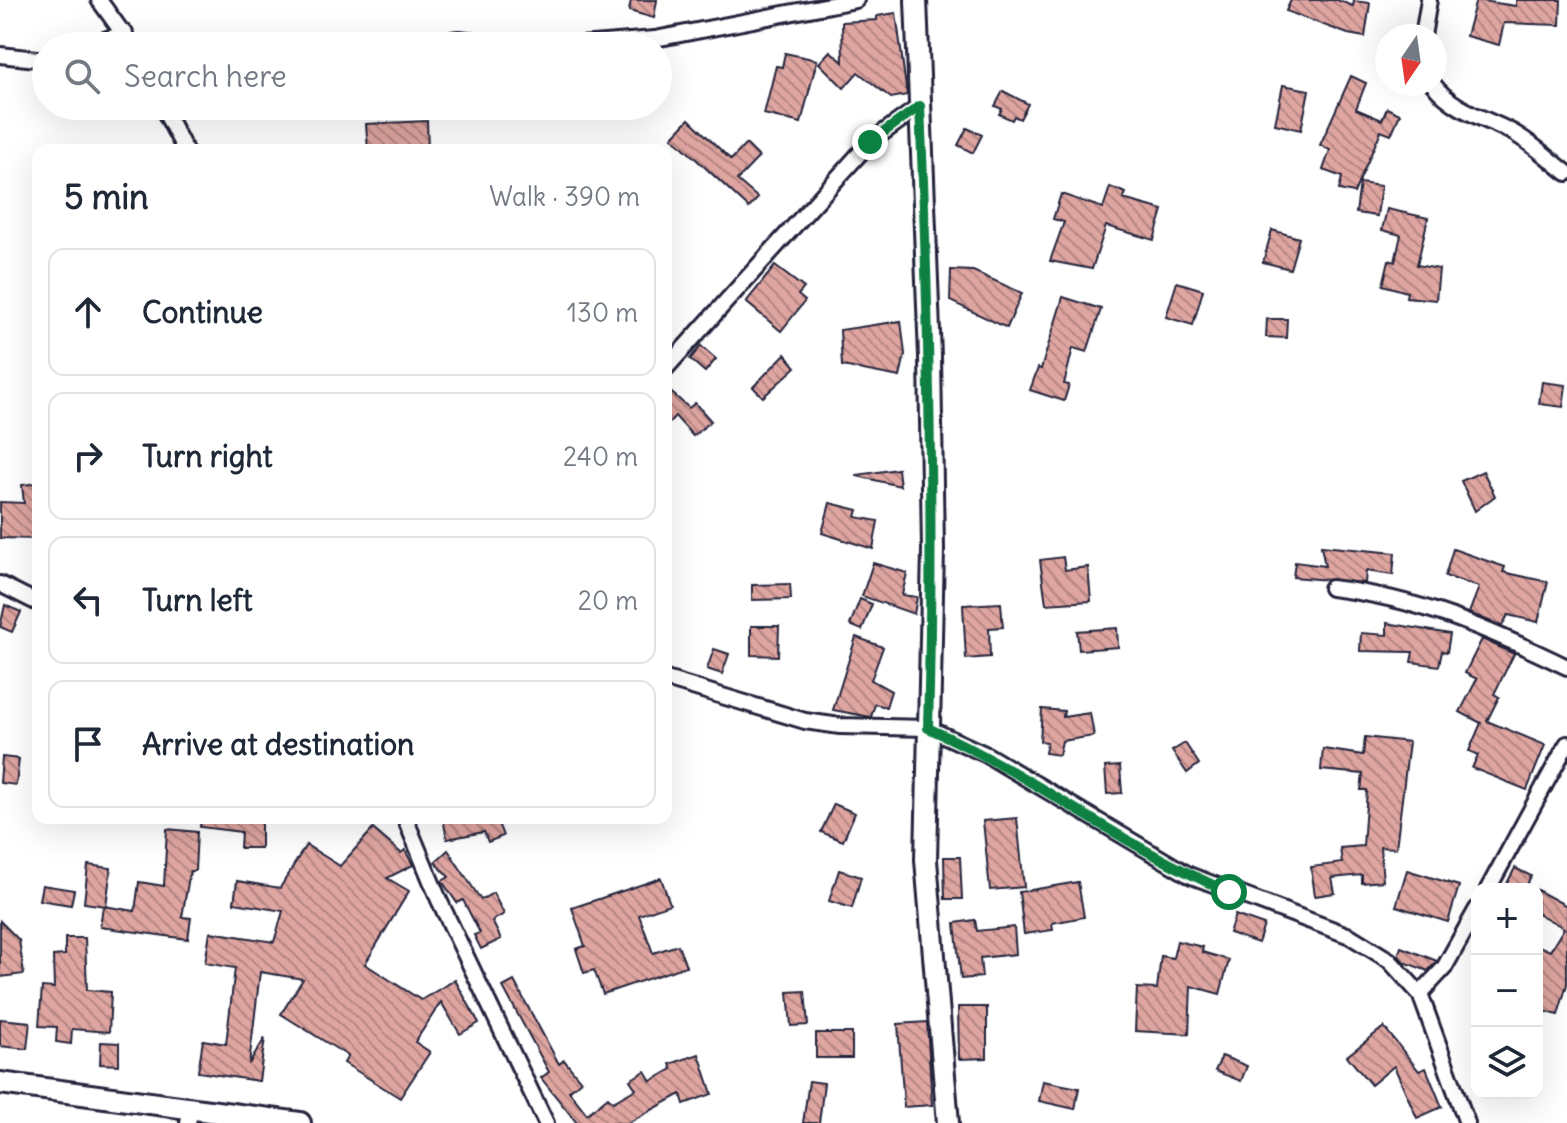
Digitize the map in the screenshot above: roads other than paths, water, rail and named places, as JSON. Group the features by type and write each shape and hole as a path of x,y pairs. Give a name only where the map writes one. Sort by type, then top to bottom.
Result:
{"main road":[{"path":"916,0 931,372 933,550 926,860 948,1123"},
{"path":"0,1083 190,1115 300,1123"}],"street":[{"path":"99,0 122,32"},
{"path":"672,36 856,0"},
{"path":"1425,24 1429,0"},
{"path":"0,55 32,58"},
{"path":"1445,96 1452,103 1513,133 1567,173"},
{"path":"672,361 870,142 920,106"},
{"path":"170,120 182,144"},
{"path":"0,584 32,600"},
{"path":"1331,588 1384,594 1418,603 1476,624 1567,667"},
{"path":"672,681 805,721 840,726 928,728 987,755 1189,875 1350,936 1389,960 1420,994 1467,1123"},
{"path":"1491,883 1567,744"},
{"path":"407,824 439,900 546,1123"},
{"path":"1420,994 1444,968 1471,920"}]}
